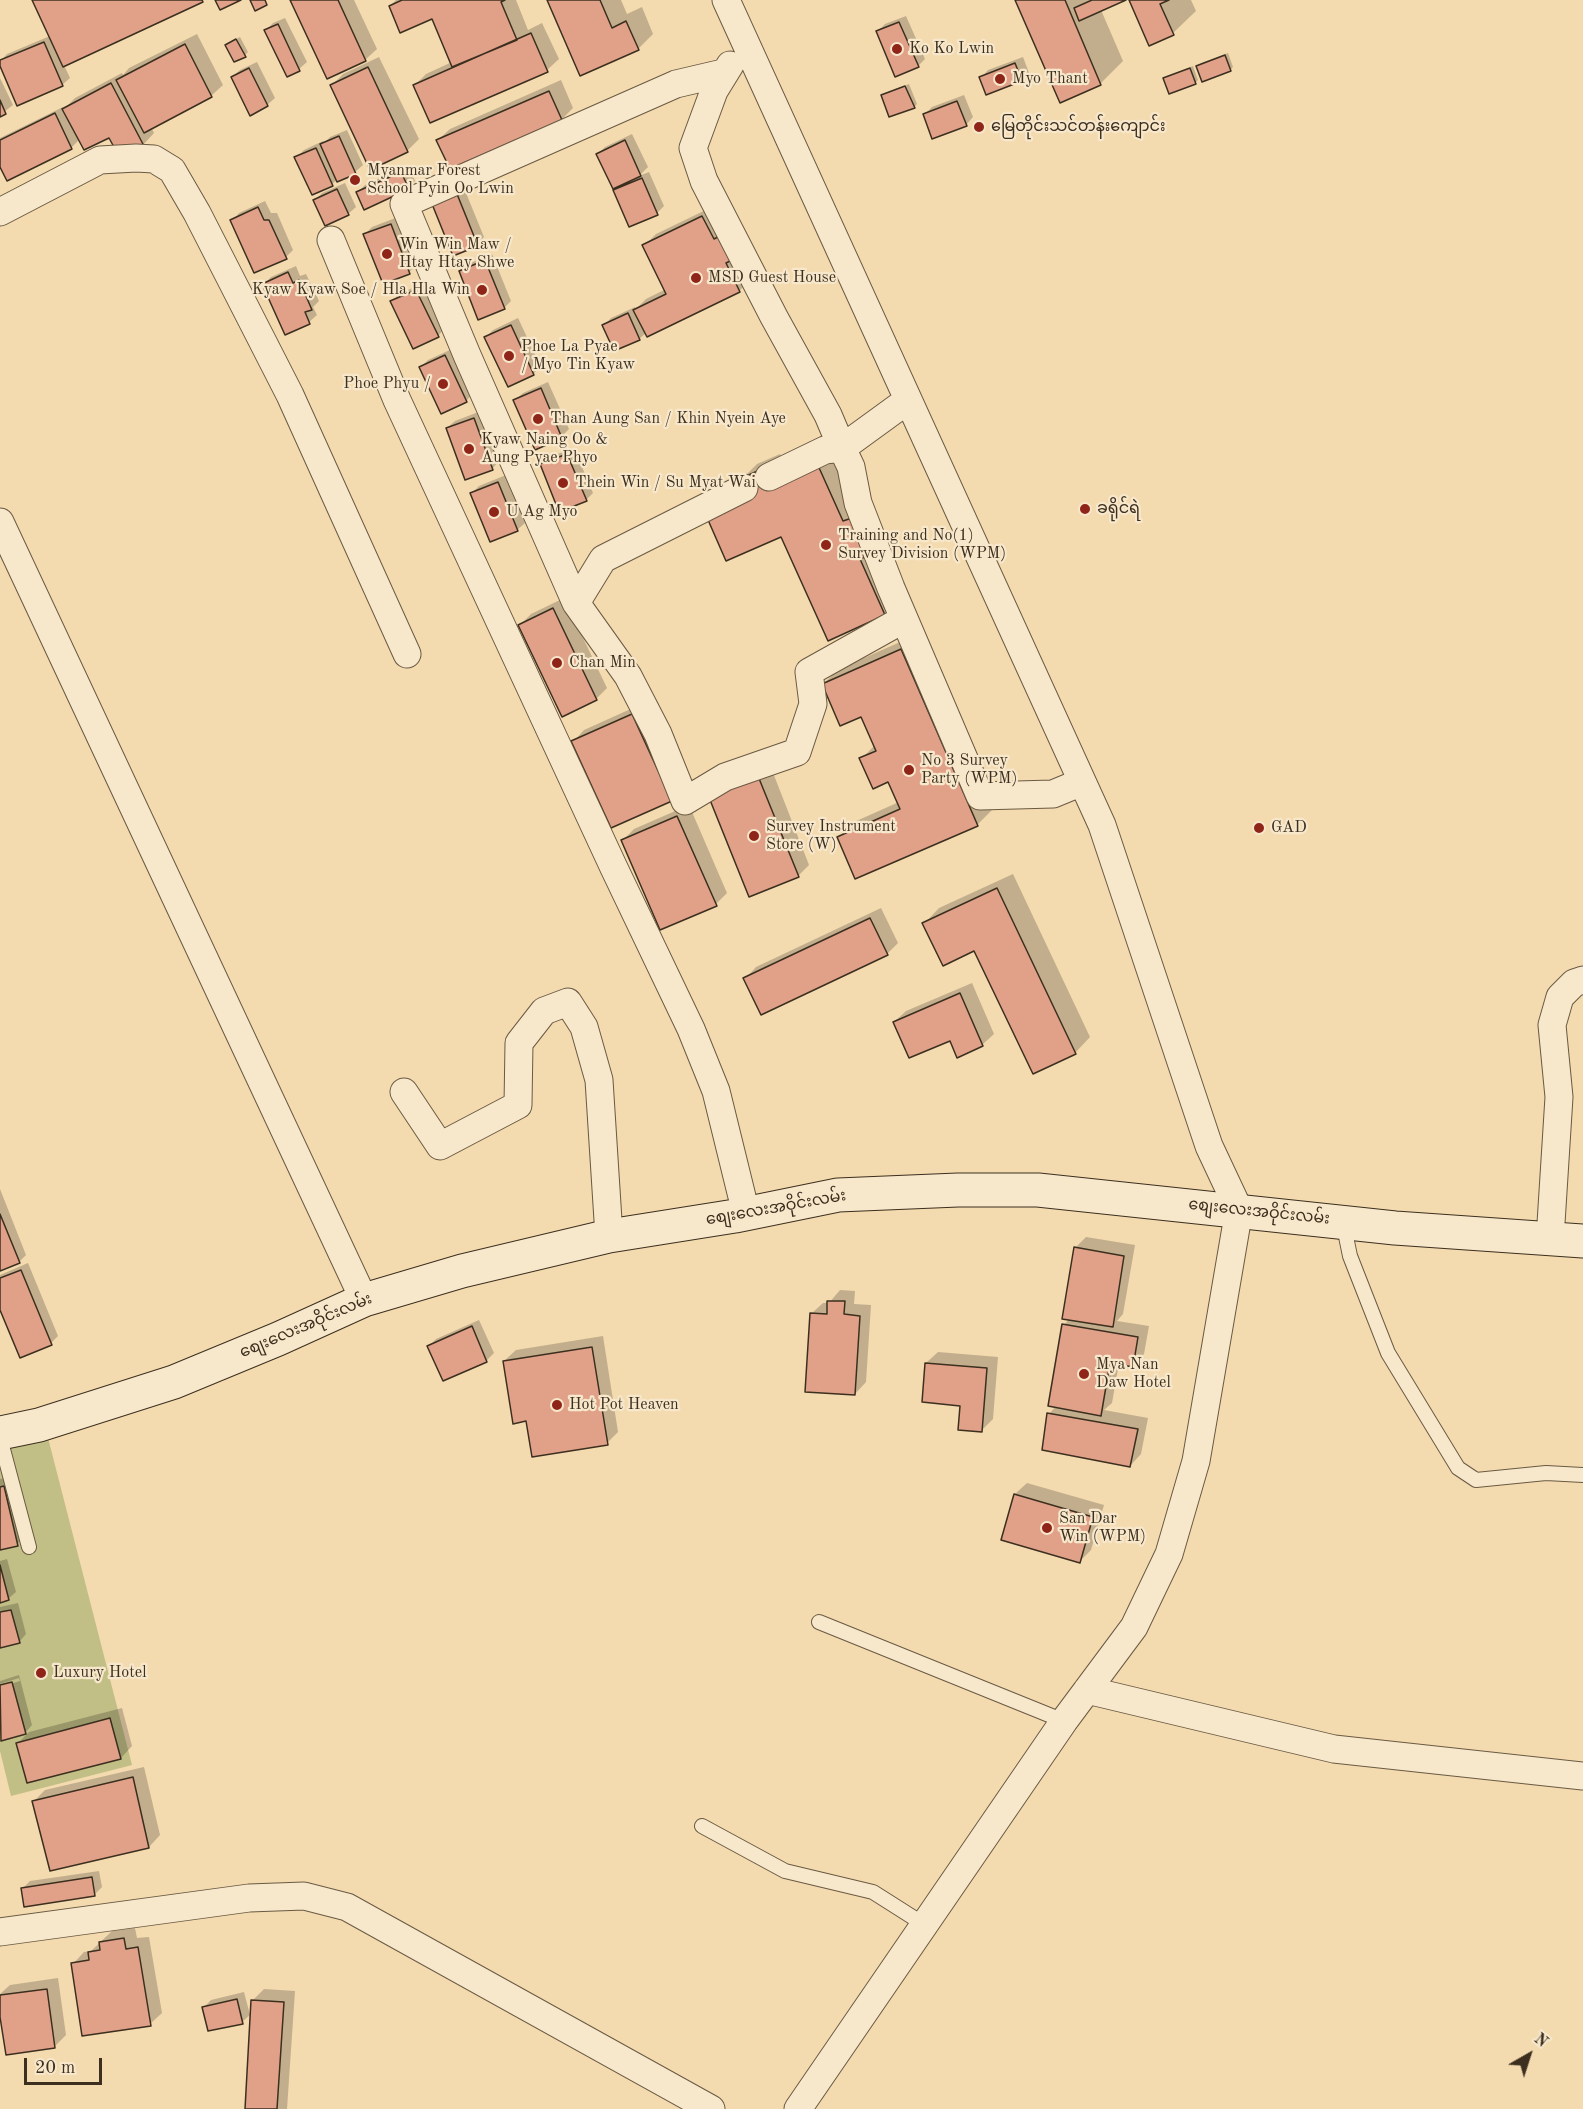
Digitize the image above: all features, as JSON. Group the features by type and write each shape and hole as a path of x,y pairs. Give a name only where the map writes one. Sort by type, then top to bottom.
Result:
{"street":[{"path":"726,0 1102,825 1209,1146 1239,1210 1196,1461 1169,1554 1134,1627 1064,1721 798,2109"},
{"path":"747,44 723,73 693,148 704,181 774,317 828,415 851,467 858,503 904,619 980,796 1053,794 1082,782"},
{"path":"723,73 676,84 404,204 576,603 628,676 658,734 684,801 725,777 798,752 813,705 808,672 904,619"},
{"path":"0,212 100,160 154,159 172,170 197,213 290,395 407,654"},
{"path":"331,240 397,400 691,1029 716,1091 746,1213"},
{"path":"576,603 603,559 825,450 842,448 908,400"},
{"path":"0,522 364,1300"},
{"path":"1550,1239 1559,1097 1552,1024 1560,997 1574,983 1583,980"},
{"path":"404,1092 440,1146 518,1105 519,1042 544,1011 568,1002 584,1027 599,1080 609,1236"},
{"name":"စျေးလေးအဝိုင်းလမ်း","path":"0,1433 39,1425 174,1382 364,1300 462,1271 609,1236 838,1195 958,1190 1038,1190 1343,1222 1583,1241"},
{"path":"1087,1690 1335,1749 1583,1776"},
{"path":"0,1932 249,1898 304,1896 347,1907 711,2109"}],"lane":[{"path":"1343,1222 1350,1256 1388,1353 1458,1468 1476,1480 1546,1473 1583,1475"},
{"path":"0,1438 29,1547"},
{"path":"819,1622 1064,1721"},
{"path":"702,1826 785,1871 873,1893 925,1925"}],"shaded area":[{"path":"47,1434 132,1765 11,1796 0,1751 0,1445"}],"building":[{"path":"32,0 202,0 203,2 63,67"},
{"path":"215,0 241,0 220,10"},
{"path":"250,0 265,0 267,5 255,11"},
{"path":"290,0 338,0 366,61 327,79"},
{"path":"402,0 505,0 501,2 517,40 452,67 432,19 400,33 389,6"},
{"path":"547,0 600,0 612,28 626,21 639,50 580,76"},
{"path":"1015,0 1065,0 1101,85 1060,103"},
{"path":"1092,0 1126,0 1079,21 1074,8"},
{"path":"1129,0 1169,0 1160,4 1174,35 1149,46"},
{"name":"Ko Ko Lwin","path":"899,22 919,67 895,77 876,31"},
{"path":"278,24 300,71 287,77 264,30"},
{"path":"531,33 548,72 430,123 413,85"},
{"path":"236,39 246,57 234,62 225,45"},
{"path":"44,42 63,86 17,106 0,66 0,60"},
{"path":"185,44 212,97 144,133 116,80"},
{"path":"1225,55 1231,71 1202,82 1196,66"},
{"name":"Myo Thant","path":"1015,63 1022,81 986,95 979,77"},
{"path":"368,67 408,152 370,170 330,85"},
{"path":"249,68 268,106 250,116 231,77"},
{"path":"1190,68 1196,84 1169,94 1163,78"},
{"path":"111,83 144,146 120,158 109,138 84,150 62,109"},
{"path":"905,86 915,108 889,117 881,95"},
{"path":"549,91 562,120 450,169 436,140"},
{"path":"0,100 6,114 0,117"},
{"path":"957,101 967,126 932,139 923,114"},
{"path":"55,113 72,149 7,181 0,167 0,140"},
{"path":"339,136 356,174 337,182 320,144"},
{"path":"625,140 641,176 613,189 596,154"},
{"path":"316,148 333,186 312,195 294,157"},
{"path":"401,172 409,189 364,210 356,192"},
{"path":"642,178 658,215 629,227 613,190"},
{"path":"337,189 349,215 325,226 313,200"},
{"path":"457,194 478,246 453,256 432,204"},
{"path":"258,207 264,220 269,220 287,259 254,273 230,220"},
{"name":"MSD Guest House","path":"702,216 714,239 727,232 740,256 726,263 740,292 647,337 633,310 666,294 642,245"},
{"name":"Win Win Maw / Htay Htay Shwe","path":"391,224 410,274 383,284 363,234"},
{"name":"Kyaw Kyaw Soe / Hla Hla Win","path":"485,260 505,309 478,320 459,271"},
{"path":"288,272 293,283 299,280 312,310 305,312 310,324 285,335 262,284"},
{"path":"416,290 439,337 413,349 390,301"},
{"path":"628,313 640,340 614,351 602,325"},
{"name":"Phoe La Pyae / Myo Tin Kyaw","path":"511,325 534,375 508,387 484,337"},
{"name":"Phoe Phyu /","path":"445,355 467,402 441,414 419,367"},
{"name":"Than Aung San / Khin Nyein Aye","path":"541,388 562,438 535,450 513,400"},
{"name":"Kyaw Naing Oo & Aung Pyae Phyo","path":"474,418 493,470 465,480 446,428"},
{"name":"Thein Win / Su Myat Wai","path":"567,454 587,501 559,512 540,464"},
{"name":"Training and No(1) Survey Division (WPM)","path":"816,461 843,521 855,517 872,554 860,559 885,615 828,641 781,537 726,561 705,513 740,479 764,468"},
{"name":"U Ag Myo","path":"498,482 518,531 490,542 470,493"},
{"name":"Chan Min","path":"553,608 597,700 562,717 518,625"},
{"name":"No 3 Survey Party (WPM)","path":"901,649 978,826 855,879 837,837 900,809 888,782 873,789 859,758 876,751 861,717 840,726 822,684"},
{"path":"632,714 672,801 611,828 571,741"},
{"name":"Survey Instrument Store (W)","path":"758,776 799,877 749,897 708,795"},
{"path":"677,816 717,906 660,930 621,840"},
{"path":"997,888 1076,1054 1033,1074 974,951 943,966 922,923"},
{"path":"870,918 888,955 761,1015 743,978"},
{"path":"960,993 983,1046 957,1058 950,1041 909,1058 893,1022"},
{"path":"0,1214 20,1263 0,1271"},
{"path":"1074,1247 1124,1256 1113,1327 1062,1319"},
{"path":"21,1270 52,1345 20,1358 0,1310 0,1278"},
{"path":"827,1301 845,1301 844,1314 860,1316 855,1395 805,1392 810,1313 827,1314"},
{"path":"1062,1324 1138,1337 1133,1367 1110,1363 1101,1416 1048,1406"},
{"path":"472,1326 487,1362 443,1381 427,1346"},
{"path":"592,1347 608,1445 532,1457 526,1421 513,1424 503,1361"},
{"path":"925,1363 987,1368 982,1432 958,1430 960,1406 922,1402"},
{"path":"1047,1413 1138,1429 1130,1467 1042,1450"},
{"path":"4,1486 18,1546 0,1550 0,1487"},
{"name":"San Dar Win (WPM)","path":"1014,1494 1093,1517 1080,1563 1001,1540"},
{"path":"0,1565 9,1600 0,1603"},
{"path":"11,1610 20,1643 0,1648 0,1612"},
{"path":"12,1682 26,1734 1,1741 0,1685"},
{"path":"110,1718 121,1759 27,1783 16,1743"},
{"path":"133,1777 149,1848 50,1871 32,1801"},
{"path":"92,1877 95,1896 24,1907 21,1888"},
{"path":"124,1938 126,1949 138,1947 151,2026 82,2036 71,1963 89,1960 88,1952 100,1950 99,1942"},
{"path":"47,1989 55,2048 6,2055 0,2017 0,1995"},
{"path":"237,1999 243,2024 208,2031 202,2007"},
{"path":"251,2000 284,2002 277,2109 245,2109"}],"place":[{"name":"Ko Ko Lwin","path":"897,49"},
{"name":"Myo Thant","path":"1000,79"},
{"name":"မြေတိုင်းသင်တန်းကျောင်း","path":"979,127"},
{"name":"Myanmar Forest School Pyin Oo Lwin","path":"355,180"},
{"name":"Win Win Maw / Htay Htay Shwe","path":"387,254"},
{"name":"MSD Guest House","path":"696,278"},
{"name":"Kyaw Kyaw Soe / Hla Hla Win","path":"482,290"},
{"name":"Phoe La Pyae / Myo Tin Kyaw","path":"509,356"},
{"name":"Phoe Phyu /","path":"443,384"},
{"name":"Than Aung San / Khin Nyein Aye","path":"538,419"},
{"name":"Kyaw Naing Oo & Aung Pyae Phyo","path":"469,449"},
{"name":"Thein Win / Su Myat Wai","path":"563,483"},
{"name":"ခရိုင်ရဲ","path":"1085,509"},
{"name":"U Ag Myo","path":"494,512"},
{"name":"Training and No(1) Survey Division (WPM)","path":"826,545"},
{"name":"Chan Min","path":"557,663"},
{"name":"No 3 Survey Party (WPM)","path":"909,770"},
{"name":"GAD","path":"1259,828"},
{"name":"Survey Instrument Store (W)","path":"754,836"},
{"name":"Mya Nan Daw Hotel","path":"1084,1374"},
{"name":"Hot Pot Heaven","path":"557,1405"},
{"name":"San Dar Win (WPM)","path":"1047,1528"},
{"name":"Luxury Hotel","path":"41,1673"}]}
